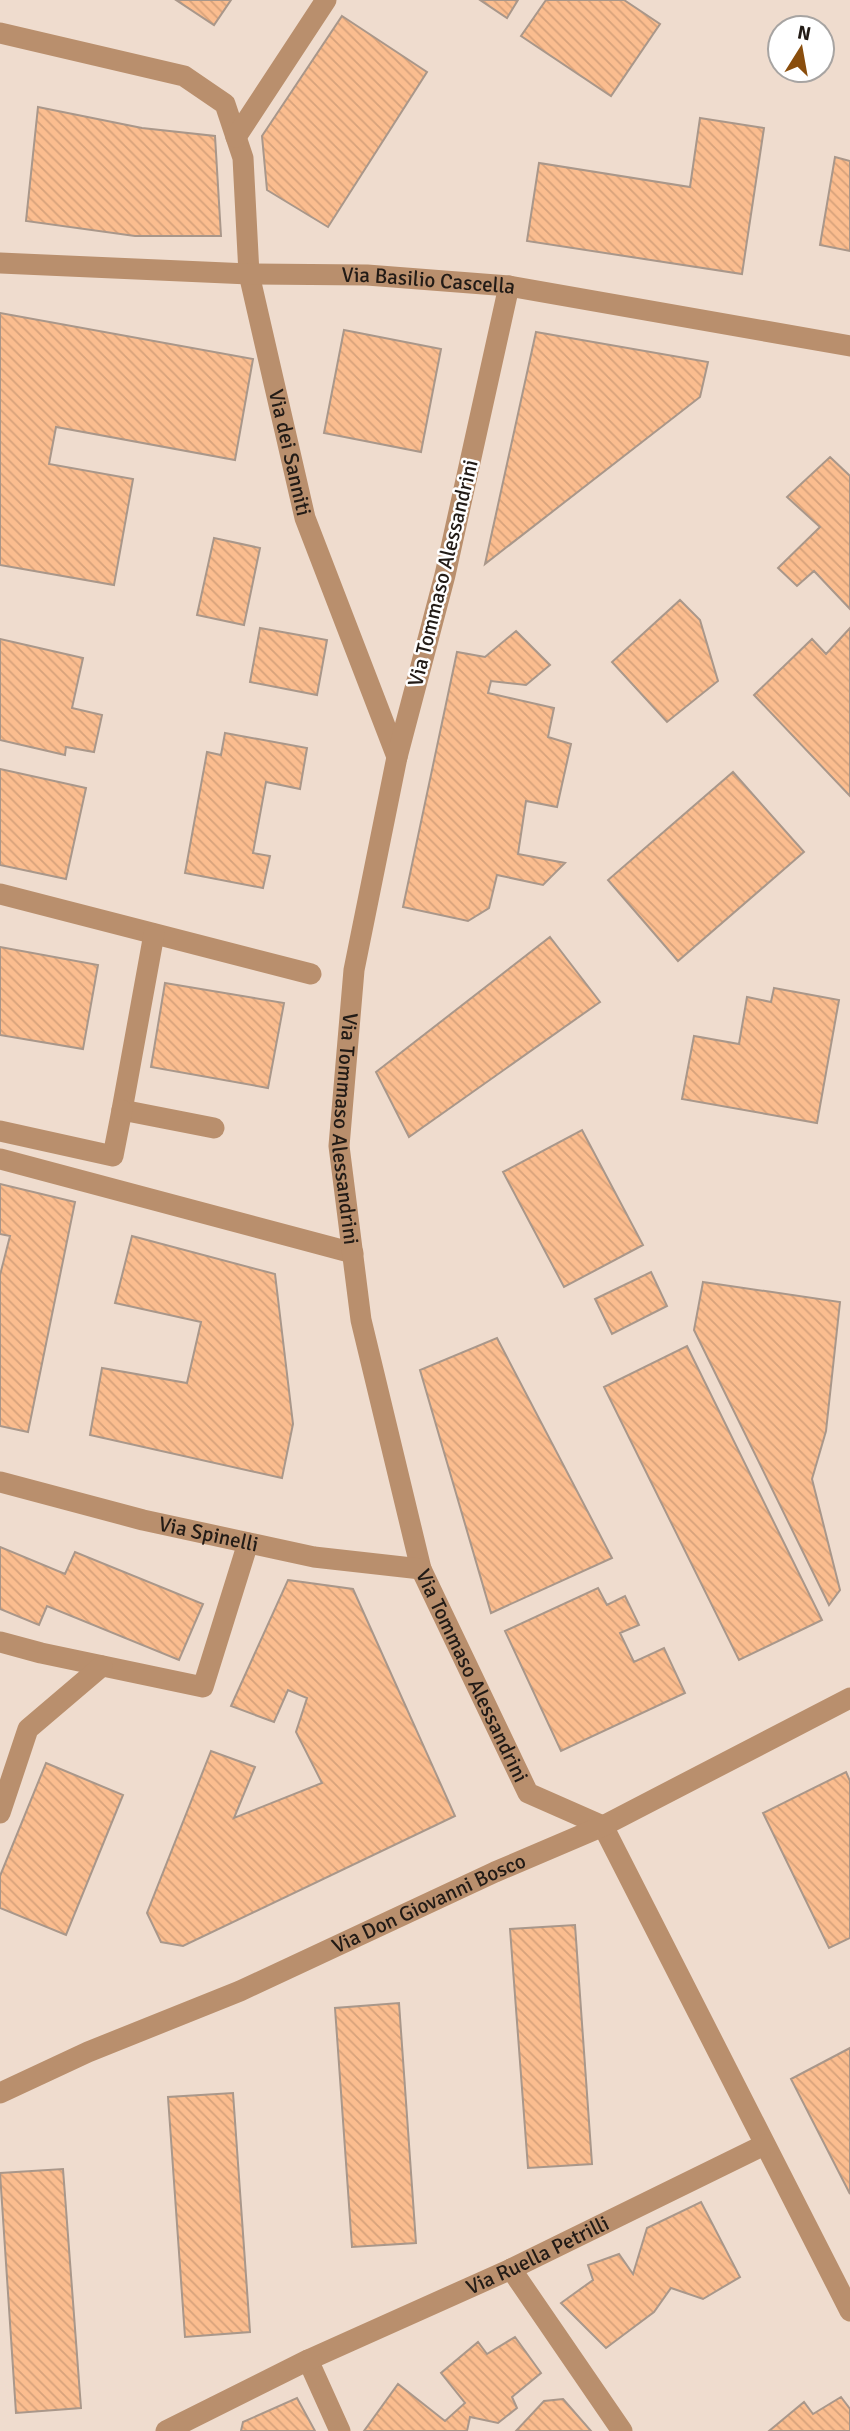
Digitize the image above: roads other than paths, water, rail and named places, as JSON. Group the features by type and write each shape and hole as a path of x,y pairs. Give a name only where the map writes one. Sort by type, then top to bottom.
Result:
{"street":[{"path":"236,137 326,0"},
{"name":"Via dei Sanniti","path":"0,33 184,76 225,104 243,158 249,274 305,518 397,757"},
{"name":"Via Basilio Cascella","path":"0,263 249,274 367,275 509,286 850,346"},
{"name":"Via Tommaso Alessandrini","path":"509,286 445,575 397,757 353,984 339,1146 361,1320 421,1569 528,1793 603,1826"},
{"path":"0,894 311,974"},
{"path":"0,1131 113,1156 154,934"},
{"path":"122,1110 214,1128"},
{"path":"0,1159 353,1253"},
{"name":"Via Spinelli","path":"0,1482 142,1520 314,1557 421,1569"},
{"path":"0,1642 203,1687 248,1543"},
{"path":"0,1813 28,1729 102,1666"},
{"name":"Via Don Giovanni Bosco","path":"0,2094 88,2052 240,1991 495,1872 603,1826 850,1698"},
{"path":"603,1826 764,2145 848,2304"},
{"name":"Via Ruella Petrilli","path":"166,2431 308,2360 511,2269 764,2145"},
{"path":"511,2269 622,2431"},
{"path":"308,2360 340,2431"}]}
